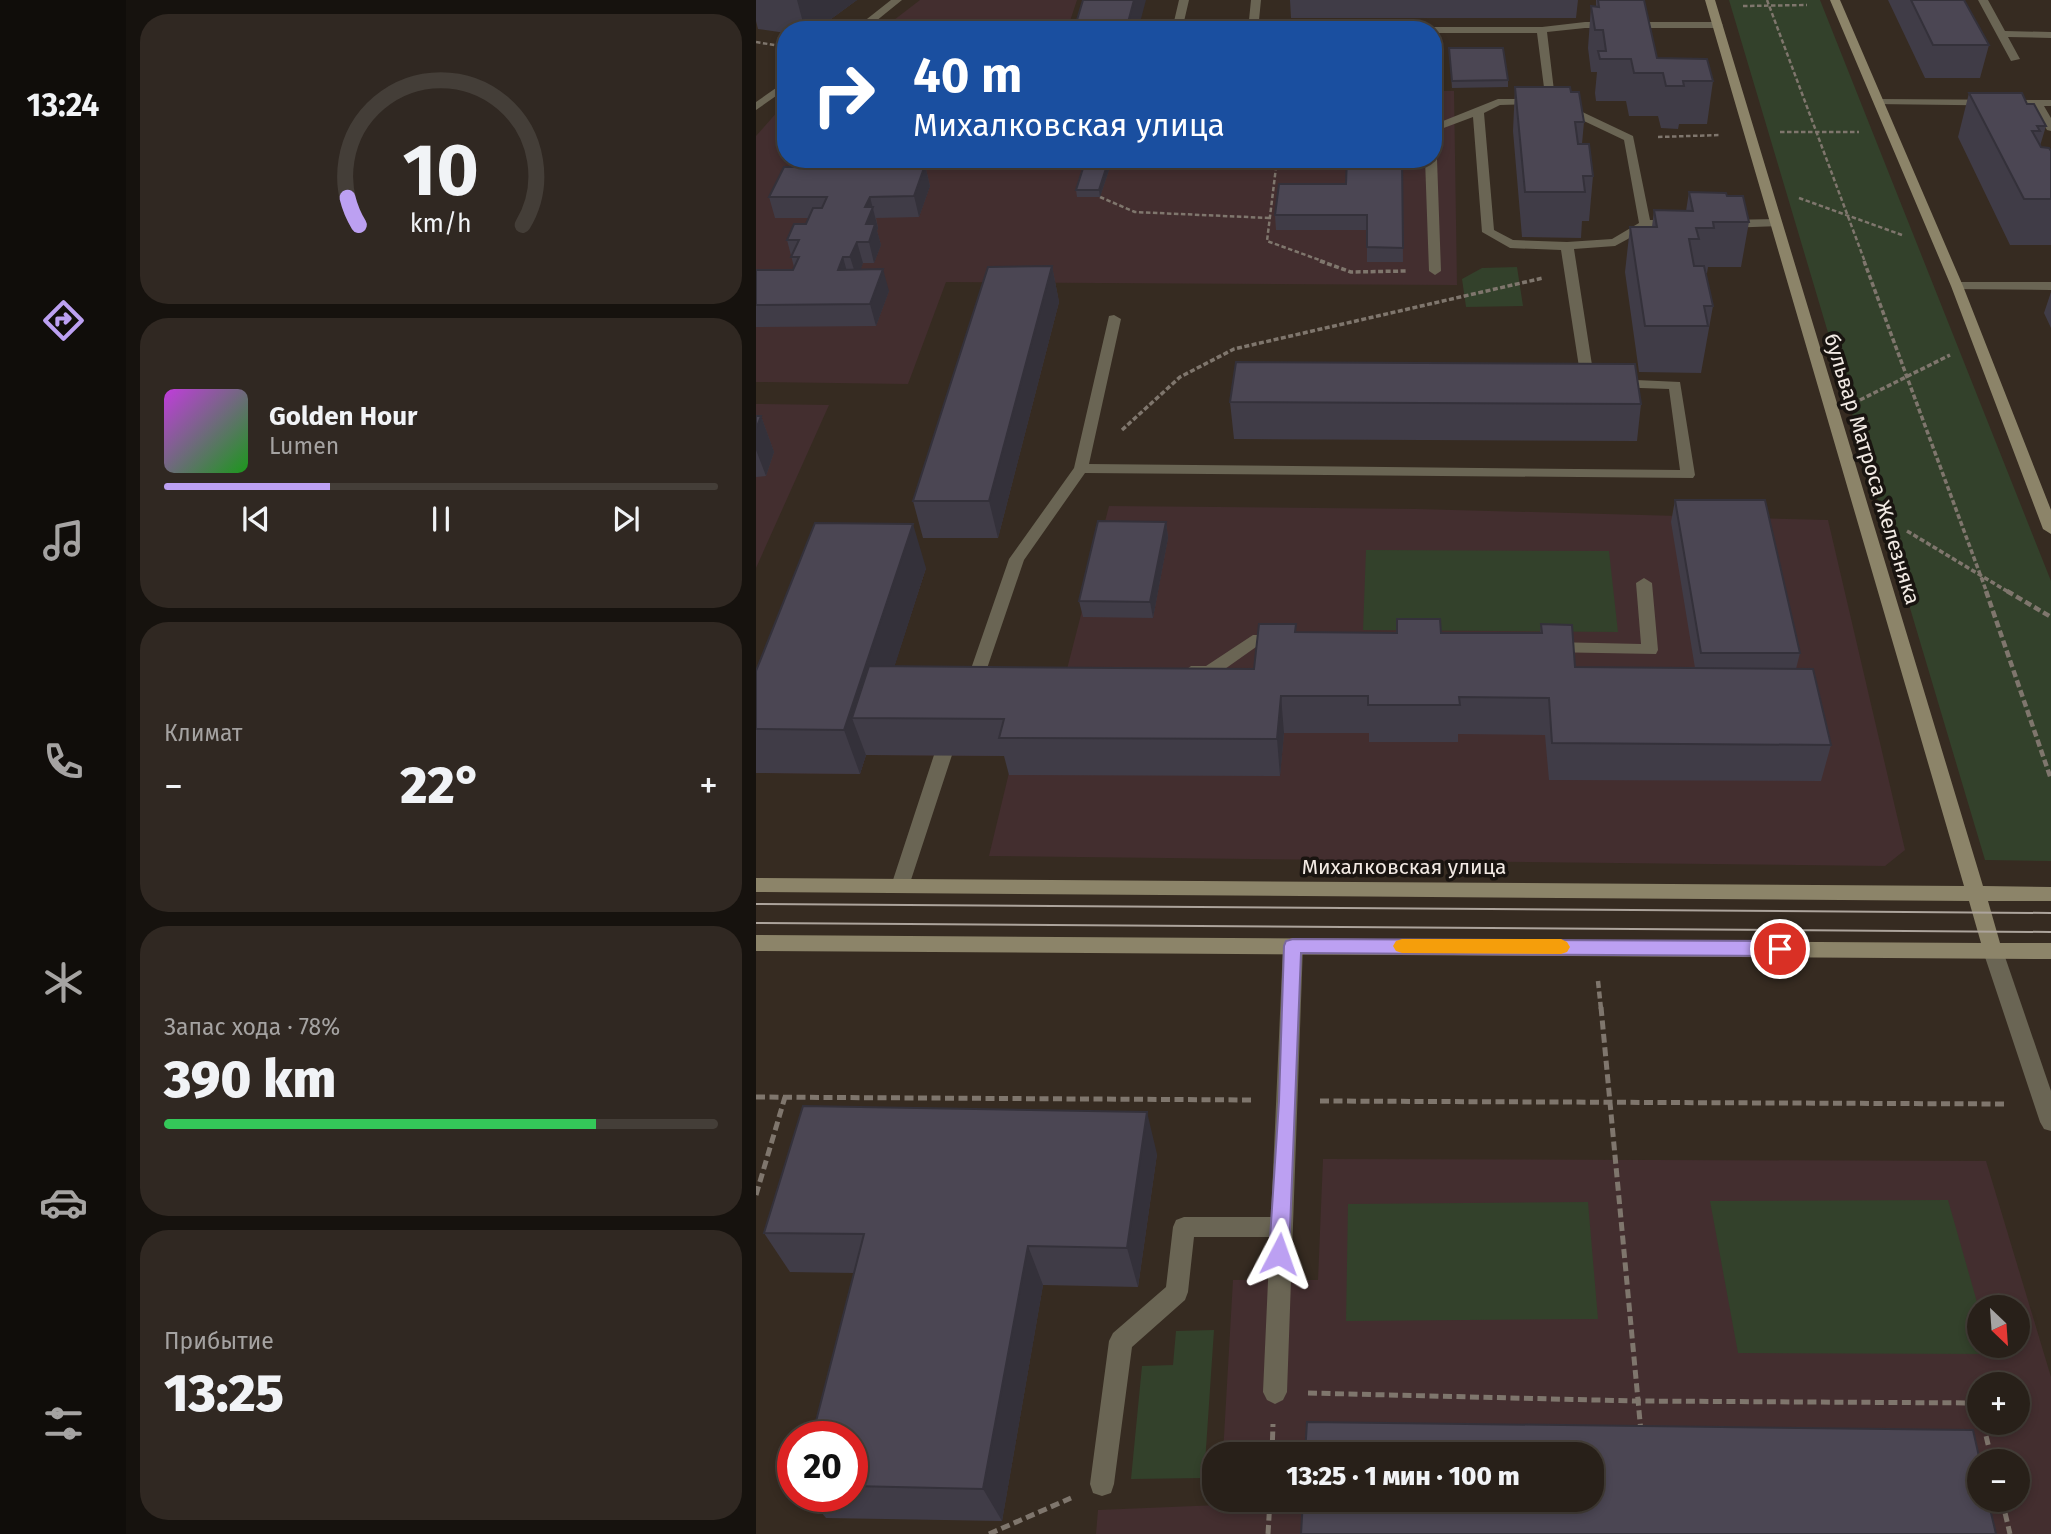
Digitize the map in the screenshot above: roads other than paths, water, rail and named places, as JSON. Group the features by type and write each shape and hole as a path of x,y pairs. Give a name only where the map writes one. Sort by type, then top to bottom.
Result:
{"street":[{"path":"870,21 897,0"},
{"path":"1179,21 1184,0"},
{"path":"1254,21 1256,0"},
{"name":"бульвар Матроса Железняка","path":"1710,0 1993,951"},
{"path":"1835,0 1957,286 2051,529"},
{"path":"1983,0 2015,60"},
{"path":"1442,30 1542,30 1585,25 1718,25"},
{"path":"1542,30 1550,101"},
{"path":"2001,34 2051,35"},
{"path":"756,107 777,90"},
{"path":"756,92 772,94"},
{"path":"1442,125 1498,102 1550,101 1629,138 1645,224"},
{"path":"1878,102 2051,103"},
{"path":"2036,103 2051,128"},
{"path":"1478,111 1488,232 1510,244 1567,246 1615,242 1645,224 1777,223"},
{"path":"1431,168 1434,271"},
{"path":"1080,468 1688,475 1675,385 1611,383 1586,367 1567,246"},
{"path":"1957,286 2051,286"},
{"path":"967,704 985,672 1017,559 1080,468 1114,319"},
{"path":"1540,647 1650,650 1644,583"},
{"path":"1168,672 1209,672 1253,641 1294,642"},
{"path":"900,886 943,755"},
{"name":"Михалковская улица","path":"756,885 2051,894"},
{"path":"1275,1392 1293,946"},
{"path":"757,947 1293,946 2051,951"},
{"path":"1993,951 2048,1113"},
{"path":"1102,1484 1121,1341 1177,1292 1184,1227 1281,1227"}],"tram line":[{"path":"756,904 2051,913"},
{"path":"756,923 2051,932"}]}
